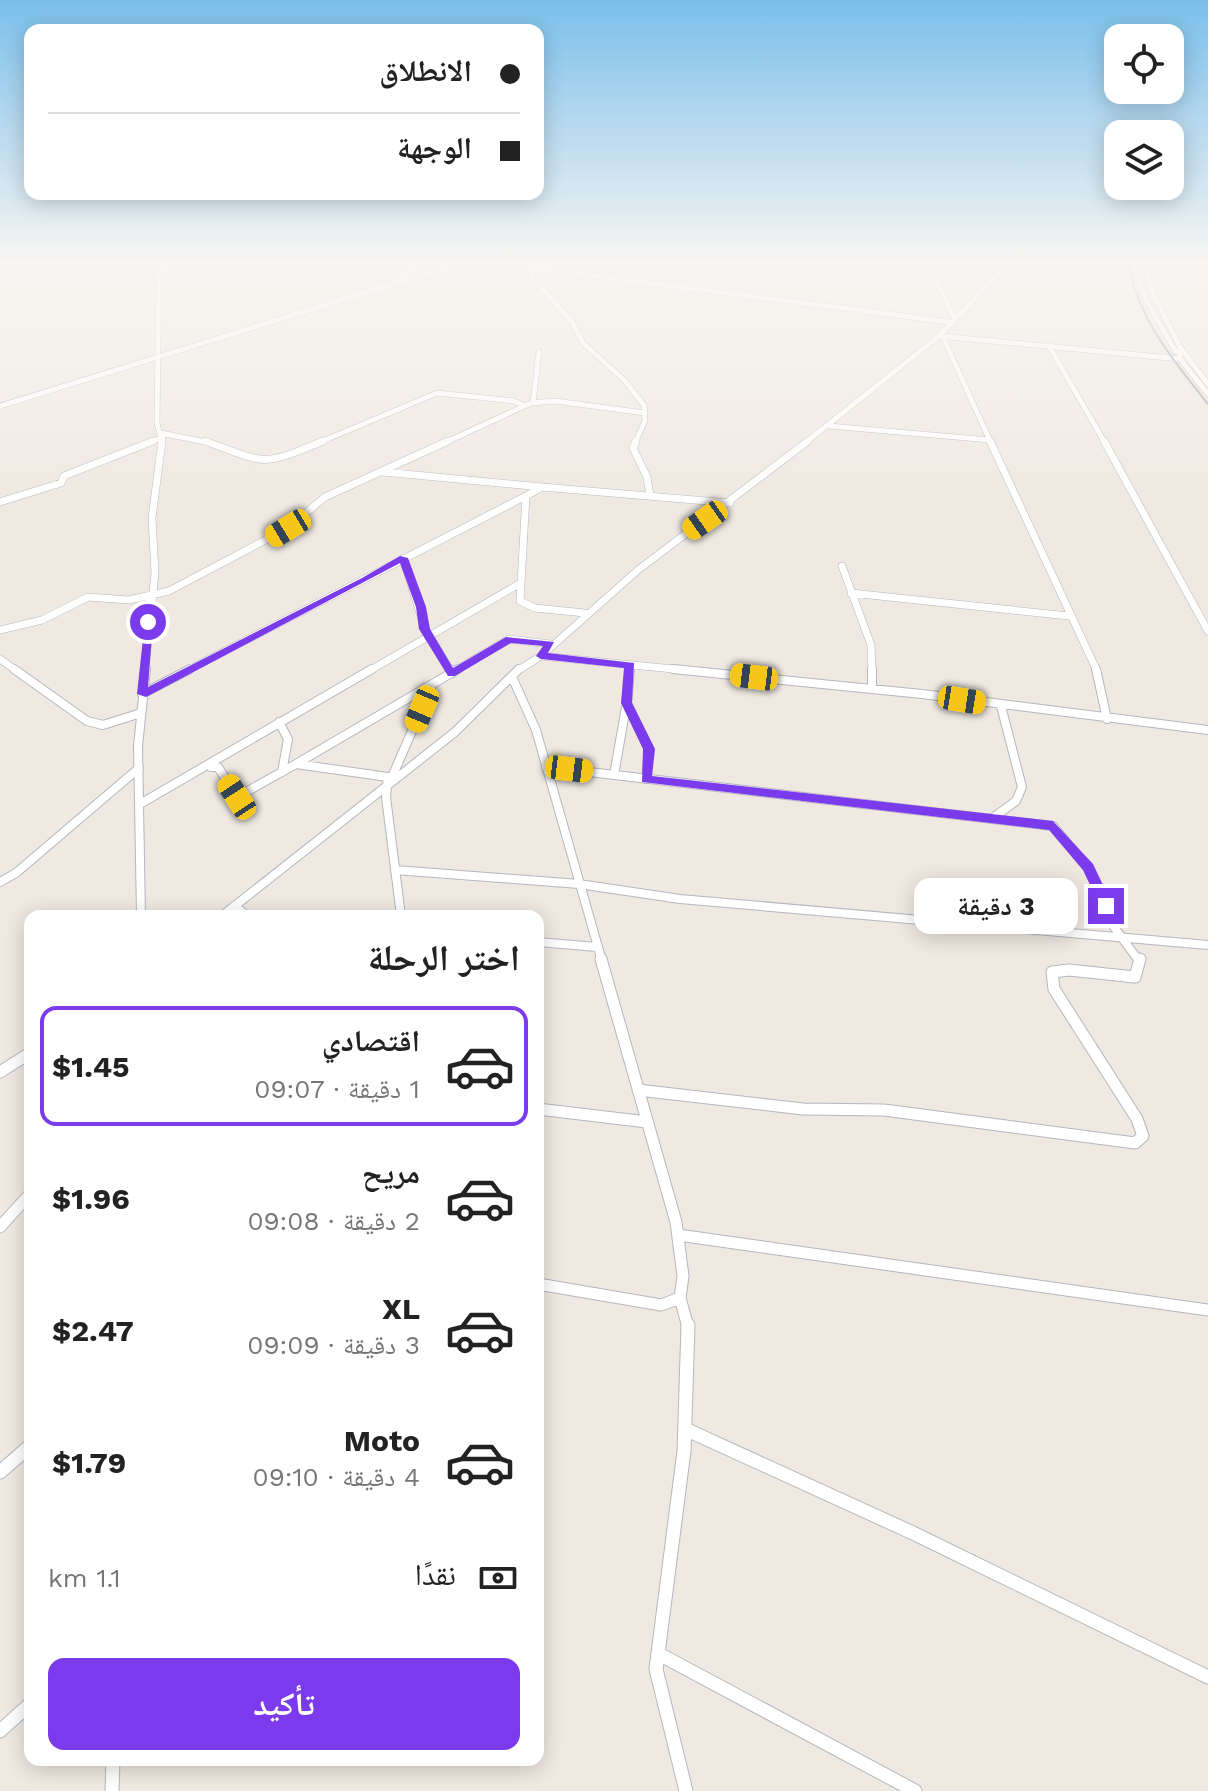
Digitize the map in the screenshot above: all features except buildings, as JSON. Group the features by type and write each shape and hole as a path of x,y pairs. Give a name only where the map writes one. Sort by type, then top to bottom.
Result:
{"street":[{"path":"141,910 141,713 150,598 155,573 152,518 162,435 157,423 157,345"},
{"path":"0,406 194,345"},
{"path":"585,345 624,380 644,405 645,421 633,448 647,477 650,496"},
{"path":"541,656 585,613 930,345"},
{"path":"945,345 1069,616 1095,663 1107,719"},
{"path":"1034,345 1180,354"},
{"path":"1174,345 1208,394"},
{"path":"1175,345 1180,354 1208,384"},
{"path":"1049,346 1120,475 1143,509 1208,631"},
{"path":"533,403 539,352"},
{"path":"0,502 36,488 61,483 64,476 162,435 200,439 259,461 272,462 437,393 514,401 525,406"},
{"path":"0,630 42,620 88,597 150,598 270,538 325,497 533,403 555,401 645,413"},
{"path":"829,426 990,440"},
{"path":"380,471 730,503"},
{"path":"142,694 542,487"},
{"path":"526,496 518,596 525,605 585,613"},
{"path":"403,558 428,634 452,673"},
{"path":"842,566 871,645 872,689"},
{"path":"140,804 209,767 428,634 519,584"},
{"path":"851,593 913,596 963,606 1069,616"},
{"path":"209,767 218,767 237,797 509,639 550,644"},
{"path":"229,910 390,780 455,732 533,658 541,656 872,689 1208,730"},
{"path":"0,659 87,721 103,725 141,713"},
{"path":"614,775 627,703 630,665"},
{"path":"512,677 536,730 678,1235 683,1276 680,1298 688,1324 685,1429 678,1517 656,1669 665,1716 686,1791"},
{"path":"400,910 386,797 390,780 432,685"},
{"path":"627,703 649,749 646,779"},
{"path":"994,817 1016,801 1022,787 1001,706"},
{"path":"279,722 288,739 282,772"},
{"path":"296,764 388,777 390,780"},
{"path":"546,767 1053,826 1088,868 1121,937 1140,958 1135,977 1069,970 1052,972 1054,989 1137,1119 1143,1136 1135,1143 884,1110 803,1109 638,1090"},
{"path":"0,882 16,873 139,768"},
{"path":"395,870 579,884 680,899 1208,945"},
{"path":"234,906 240,910"},
{"path":"544,943 597,947"},
{"path":"0,1072 24,1057"},
{"path":"544,1110 647,1122"},
{"path":"0,1227 24,1201"},
{"path":"678,1235 1208,1310"},
{"path":"544,1285 661,1305 680,1298"},
{"path":"685,1429 913,1533 1208,1677"},
{"path":"0,1472 24,1451"},
{"path":"659,1654 915,1791"},
{"path":"0,1731 24,1709"},
{"path":"112,1791 113,1766"}],"railway":[{"path":"1163,345 1208,404"}],"route":[{"path":"148,622 142,694 210,662 403,558 421,607 425,629 452,673 509,639 550,644 541,656 630,665 627,703 649,749 646,779 1038,821 1053,826 1088,868 1106,906"}]}
